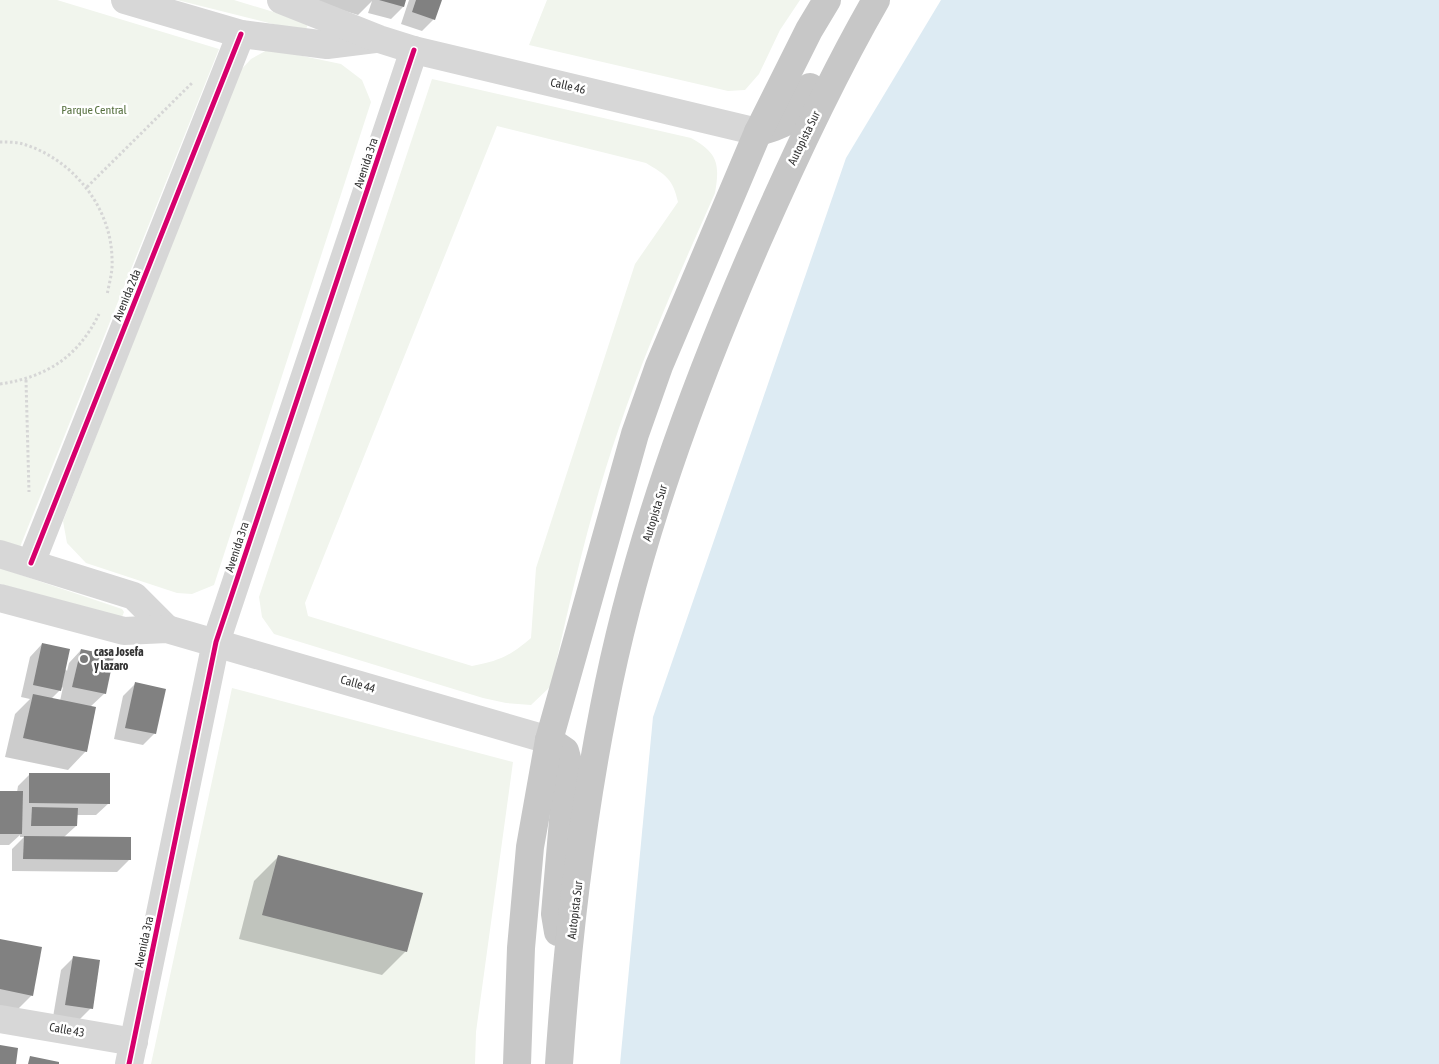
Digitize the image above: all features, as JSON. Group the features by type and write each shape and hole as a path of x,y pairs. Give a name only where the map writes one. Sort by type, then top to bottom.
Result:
{"highway":[{"path":"517,1064 521,948 530,847 549,740 641,417 659,366 758,132 809,30 827,0"},
{"path":"758,132 783,125 794,116 858,0"},
{"name":"Autopista Sur","path":"560,1064 566,983 586,811 604,705 630,598 674,448 721,323 800,144 876,0"},
{"path":"549,740 565,751 568,762 555,914 566,983"}],"street":[{"name":"Calle 46","path":"125,0 241,34 327,45 378,39"},
{"name":"Calle 46","path":"281,0 378,39 414,50 758,132"},
{"name":"Avenida 2da","path":"31,563 241,34"},
{"name":"Avenida 3ra","path":"131,1053 216,642 414,50"},
{"path":"0,554 134,596 167,629"},
{"name":"Calle 44","path":"0,598 124,631 167,629 549,740"},
{"name":"Calle 43","path":"0,1019 131,1053"}],"path":[{"path":"87,187 199,76"},
{"path":"0,142 22,144 58,160 87,187 106,221 112,260 107,299"},
{"path":"0,384 26,380 61,362 89,334 102,308"},
{"path":"26,380 29,496"}],"green space":[{"name":"Parque Central","path":"0,0 57,0 219,49 20,547 0,541"},
{"path":"177,0 234,0 308,24 305,32"},
{"path":"547,0 800,0 780,30 759,74 745,90 728,91 529,45"},
{"path":"269,49 341,64 362,80 371,102 214,585 192,594 177,593 86,563 67,543 63,521 238,73 251,59"},
{"path":"432,79 691,138 712,154 717,167 715,193 652,339 619,428 573,588 551,686 531,705 506,703 483,698 274,634 262,617 259,597","holes":["497,126 646,163 668,178 674,188 678,202 635,264 536,568 531,638 504,657 472,666 308,616 305,603"]},
{"path":"0,568 122,609 124,612 122,617 0,584"},
{"path":"232,688 513,762 476,1032 475,1064 151,1064"}],"shaded area":[{"path":"941,0 1439,0 1439,1064 620,1064 653,717 846,158"}],"building":[{"path":"379,0 406,0 404,7"},
{"path":"416,0 442,0 435,20 412,12"},
{"path":"42,643 70,649 61,691 33,685"},
{"path":"81,649 114,656 106,694 72,687"},
{"path":"135,682 166,689 156,734 125,728"},
{"path":"33,694 96,707 87,752 23,738"},
{"path":"29,773 110,773 110,804 29,803"},
{"path":"0,791 23,791 22,834 0,834"},
{"path":"32,807 78,808 77,826 31,826"},
{"path":"24,836 131,837 131,860 23,859"},
{"path":"278,855 423,893 407,952 262,915"},
{"path":"0,939 42,947 33,996 0,989"},
{"path":"73,956 100,960 93,1009 65,1005"},
{"path":"0,1045 18,1048 16,1064 0,1064"},
{"path":"30,1056 59,1062 59,1064 28,1064"}],"cycle path":[{"path":"31,563 241,34"},
{"path":"129,1064 216,642 414,50"}],"place":[{"name":"casa Josefa y lazaro","path":"84,659"}]}
